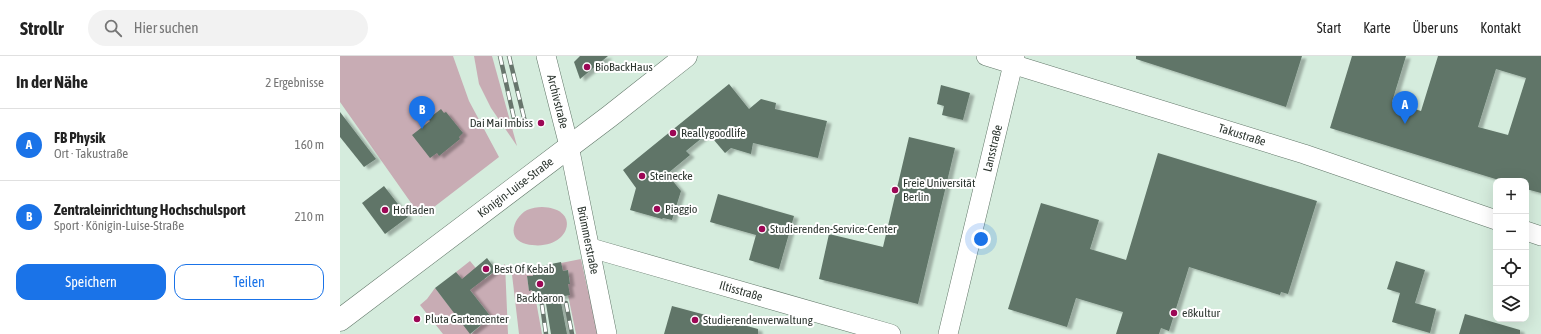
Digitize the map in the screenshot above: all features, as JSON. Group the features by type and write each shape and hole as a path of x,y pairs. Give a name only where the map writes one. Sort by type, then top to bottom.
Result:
{"main road":[{"name":"Königin-Luise-Straße","path":"341,320 686,56"}],"street":[{"name":"Archivstraße","path":"546,56 569,146"},
{"name":"Takustraße","path":"986,56 1014,60 1304,154 1493,219"},
{"name":"Lansstraße","path":"948,334 1014,60"},
{"name":"Brümmerstraße","path":"569,146 591,248 607,334"},
{"path":"1529,232 1541,236"},
{"name":"Iltisstraße","path":"591,248 891,334"}],"shaded area":[{"path":"340,56 453,56 469,101 499,157 421,217 340,102"},
{"path":"474,56 492,56 517,146 491,108 479,84"},
{"path":"542,207 555,209 563,215 567,222 566,230 561,237 553,243 541,245 526,244 520,241 516,238 514,233 515,223 518,218 527,210"},
{"path":"581,259 588,291 591,291 599,334 576,334 568,295 568,284 570,283 568,270 563,271 561,263"},
{"path":"470,261 485,279 505,264 508,334 471,334 491,317 456,272"},
{"path":"511,266 525,269 531,268 533,276 527,277 529,290 532,290 534,301 536,301 542,334 519,334"},
{"path":"435,288 471,334 443,334 420,305 427,299"}],"building":[{"path":"580,56 608,56 580,79 574,62"},
{"path":"1136,56 1302,56 1286,107 1136,59"},
{"path":"1352,56 1406,56 1392,102 1421,111 1438,56 1541,56 1541,193 1529,190 1529,178 1493,178 1330,128","holes":["1496,69 1526,78 1508,135 1478,127"]},
{"path":"729,84 749,109 761,99 776,103 775,109 827,121 818,158 753,143 751,154 731,148 725,153 708,133 686,151 690,155 667,174 681,191 672,220 662,219 630,210 636,188 623,170"},
{"path":"941,85 970,93 963,120 942,115 944,106 937,104"},
{"path":"441,109 444,113 446,112 463,133 459,137 460,139 439,156 437,153 430,158 412,135 430,121 428,119"},
{"path":"340,112 376,159 364,167 340,137"},
{"path":"909,137 955,148 918,304 819,279 829,234 883,247"},
{"path":"1158,153 1317,201 1288,294 1281,292 1280,295 1189,267 1169,331 1161,328 1159,334 1116,334 1123,312 1076,298 1067,327 1008,309 1041,203 1099,220 1090,249 1126,260"},
{"name":"Hofladen","path":"384,186 408,217 385,234 362,203"},
{"name":"Studierenden-Service-Center","path":"718,194 794,216 779,269 749,260 756,235 710,222"},
{"path":"487,258 496,270 470,290 491,317 470,334 435,288 456,272 462,279"},
{"path":"1396,261 1425,270 1415,303 1436,309 1430,333 1392,322 1400,293 1387,289"},
{"path":"561,262 563,271 568,270 570,284 568,284 570,295 560,297 567,334 551,334 545,298 534,301 532,290 529,291 527,276 533,276 531,268"},
{"name":"Studierendenverwaltung","path":"672,306 758,329 758,334 664,334"},
{"path":"1465,314 1520,330 1520,334 1459,334"}],"railway":[{"path":"500,56 515,123"},
{"path":"509,56 526,126"},
{"path":"566,303 572,334"},
{"path":"542,305 546,334"}],"place":[{"name":"BioBackHaus","path":"587,67"},
{"name":"Dai Mai Imbiss","path":"541,123"},
{"name":"FB Physik","path":"1405,124"},
{"name":"Zentraleinrichtung Hochschulsport","path":"422,129"},
{"name":"Reallygoodlife","path":"673,133"},
{"name":"Steinecke","path":"642,176"},
{"name":"Freie Universität Berlin","path":"895,190"},
{"name":"Piaggio","path":"657,209"},
{"name":"Hofladen","path":"385,210"},
{"name":"Studierenden-Service-Center","path":"762,229"},
{"name":"Best Of Kebab","path":"486,269"},
{"name":"Backbaron","path":"540,284"},
{"name":"eßkultur","path":"1174,313"},
{"name":"Pluta Gartencenter","path":"417,319"},
{"name":"Studierendenverwaltung","path":"695,320"}]}
